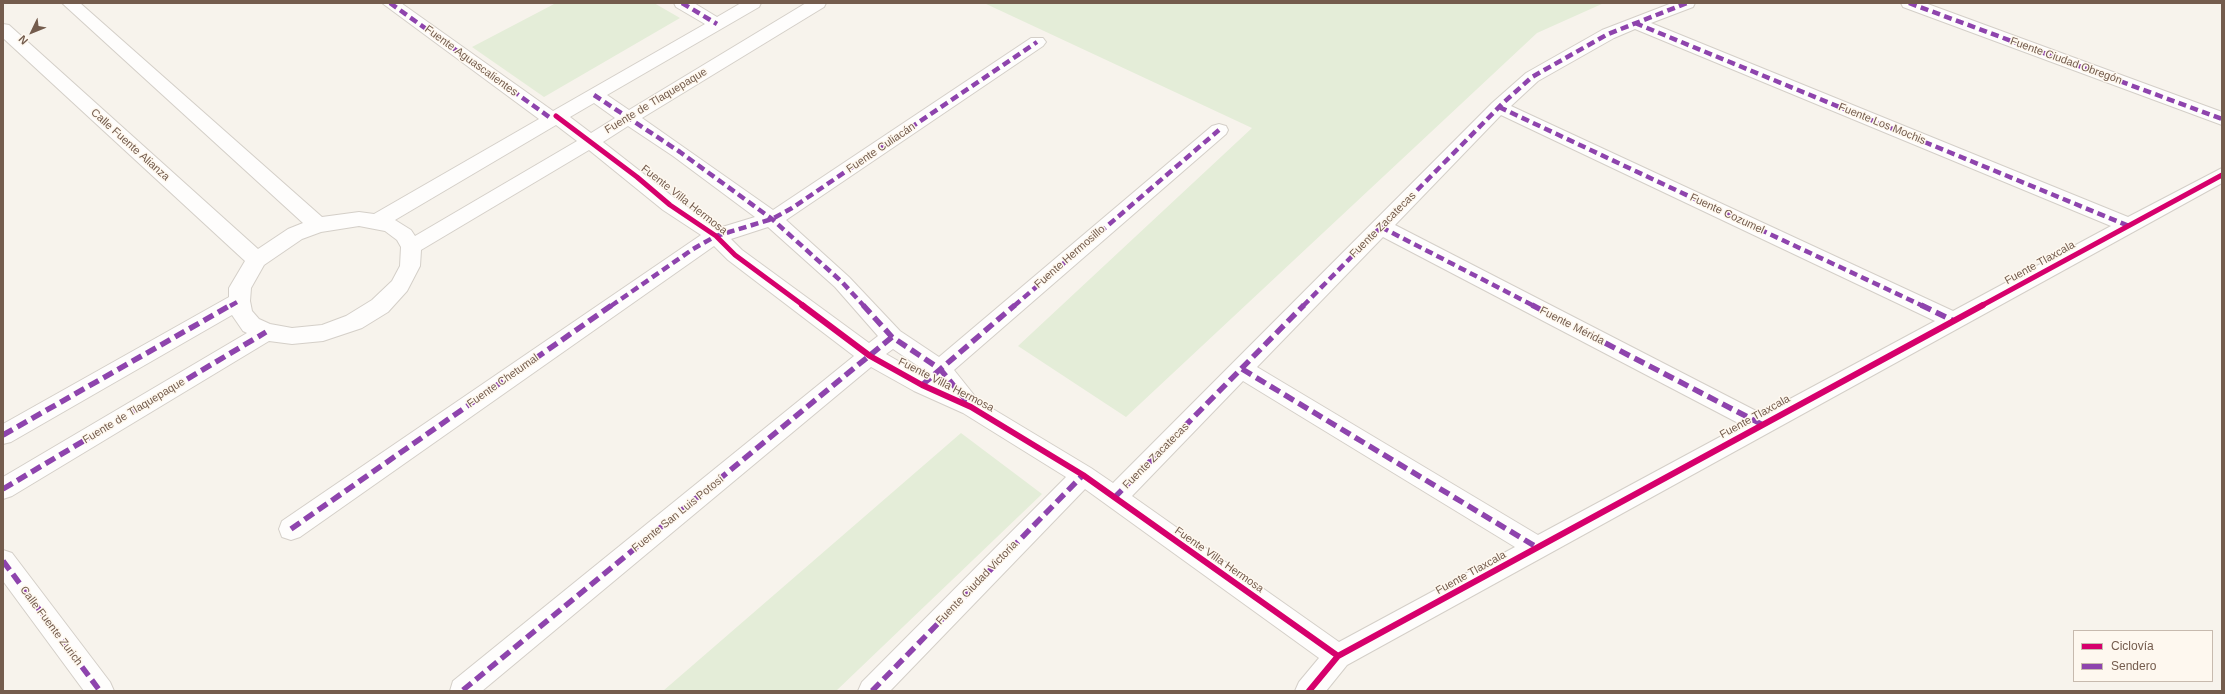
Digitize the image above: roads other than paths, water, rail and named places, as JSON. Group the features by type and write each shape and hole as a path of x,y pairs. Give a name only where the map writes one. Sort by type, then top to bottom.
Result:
{"street":[{"path":"70,3 318,225"},
{"name":"Fuente Aguascalientes","path":"390,3 554,118"},
{"path":"682,3 717,24"},
{"path":"377,220 753,3"},
{"name":"Fuente de Tlaquepaque","path":"411,247 589,142 818,3"},
{"name":"Fuente Zacatecas","path":"1114,498 1499,108 1532,77 1588,44 1635,22 1687,3"},
{"name":"Fuente Ciudad Obregón","path":"1910,3 2222,119"},
{"name":"Fuente Los Mochis","path":"1635,22 2129,226"},
{"name":"Calle Fuente Alianza","path":"3,29 258,260"},
{"name":"Fuente Culiacán","path":"716,236 772,219 792,208 1037,42"},
{"name":"Fuente Villa Hermosa","path":"594,96 702,168 772,219 842,282 892,336 940,369 971,407"},
{"name":"Fuente Cozumel","path":"1499,108 1954,321"},
{"name":"Fuente Villa Hermosa","path":"554,118 638,177 670,205 716,236 735,255 870,356 922,385 971,407 1083,475 1338,656"},
{"name":"Fuente Hermosillo","path":"922,385 1219,130"},
{"name":"Fuente Tlaxcala","path":"1309,691 1338,656 2222,175"},
{"path":"359,219 377,220 392,226 404,235 411,247 410,266 400,286 380,306 354,322 323,333 292,336 266,332 251,325 242,314 238,301 240,288 247,274 258,260 288,238 318,225 359,219"},
{"name":"Fuente Mérida","path":"1381,227 1763,425"},
{"name":"Fuente Chetumal","path":"291,529 693,249 716,236"},
{"path":"3,435 238,301"},
{"name":"Fuente de Tlaquepaque","path":"3,489 266,332"},
{"name":"Fuente San Luis Potosí","path":"463,690 870,356 892,336"},
{"path":"1242,369 1538,548"},
{"name":"Fuente Ciudad Victoria","path":"872,691 1083,475"},
{"name":"Calle Fuente Zurich","path":"3,561 99,691"}]}
